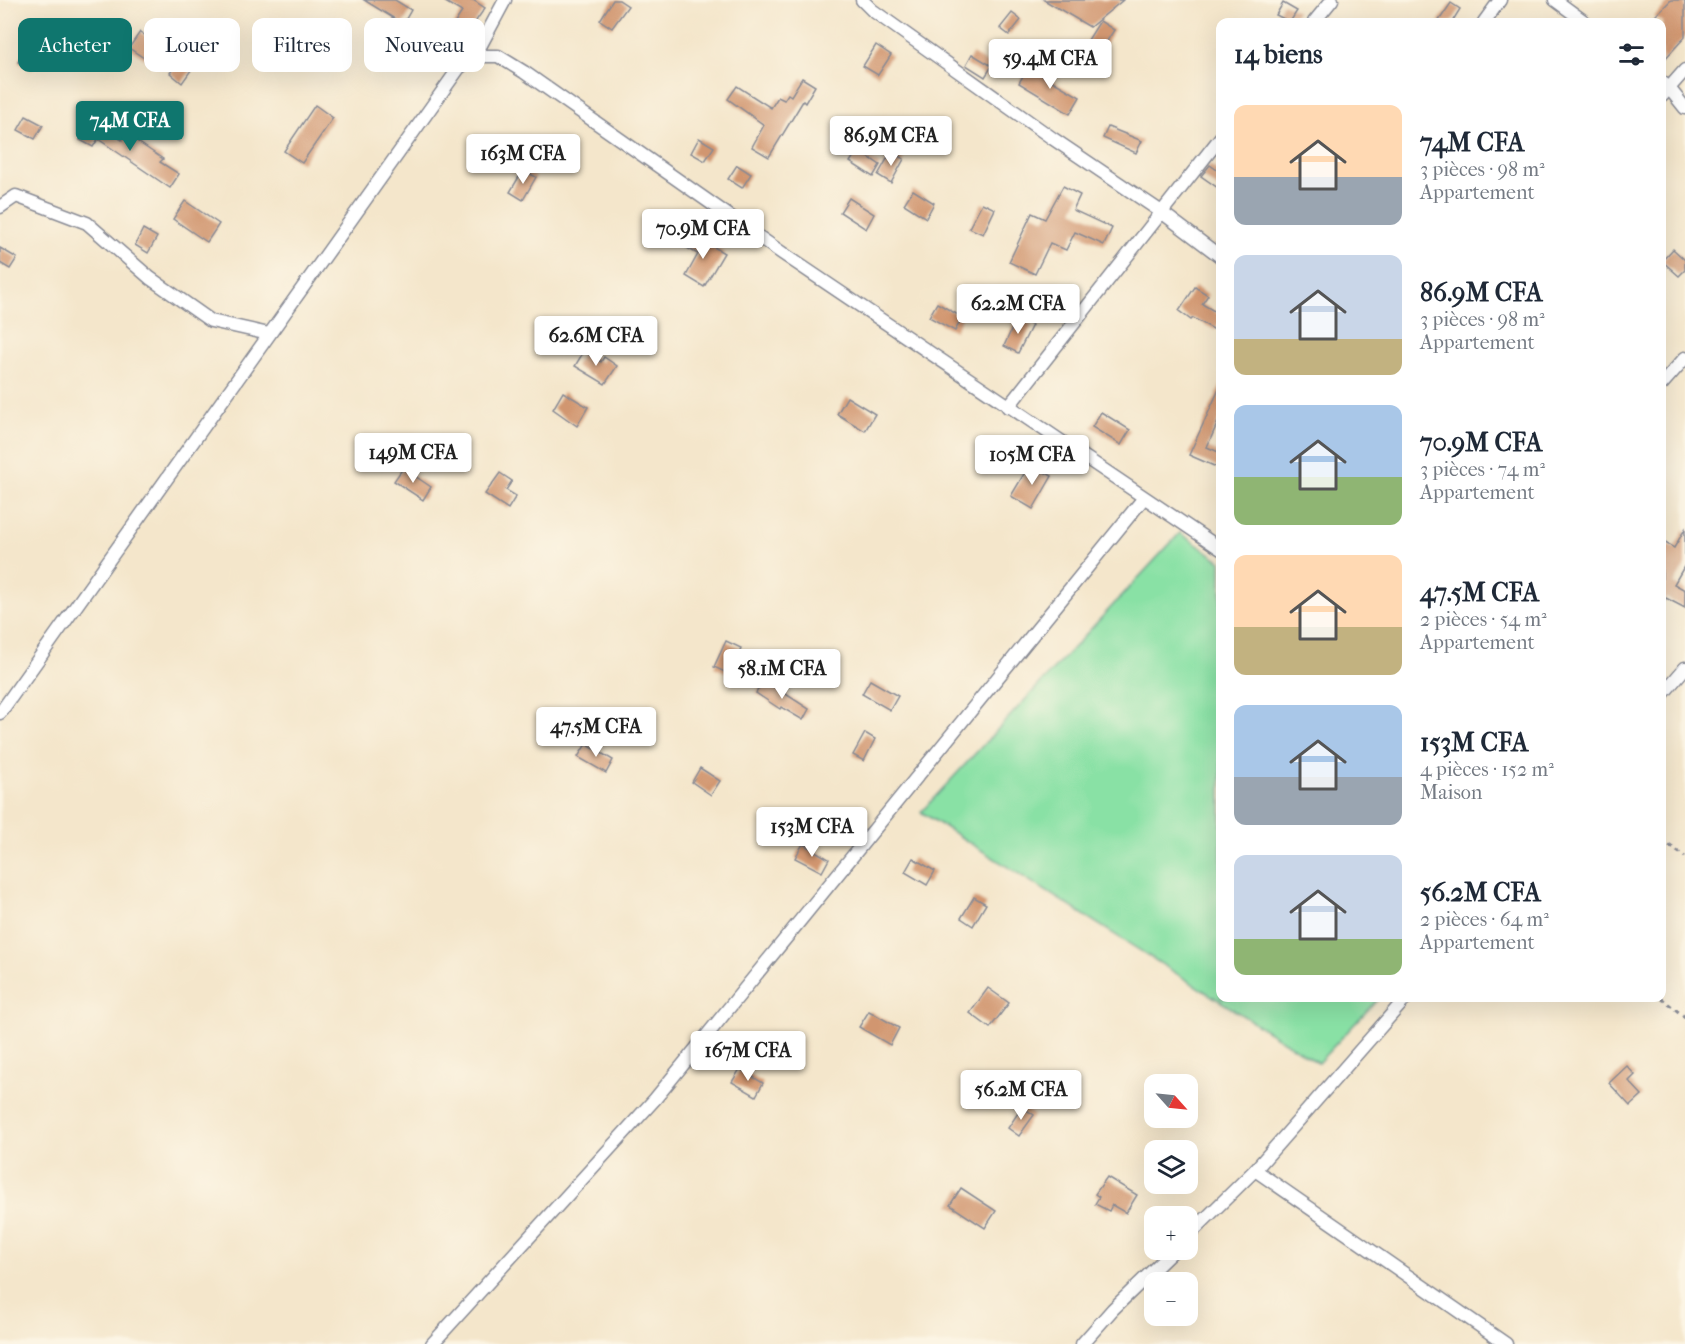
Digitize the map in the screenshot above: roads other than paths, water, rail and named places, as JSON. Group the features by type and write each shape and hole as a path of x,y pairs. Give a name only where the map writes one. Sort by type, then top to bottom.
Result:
{"street":[{"path":"485,37 505,0"},
{"path":"862,0 872,10 1052,138 1160,211 1216,253"},
{"path":"1317,18 1332,0"},
{"path":"1487,18 1500,0"},
{"path":"1556,0 1580,18"},
{"path":"485,56 498,56 524,72 782,253 1143,499 1216,546"},
{"path":"1666,87 1685,70"},
{"path":"0,713 456,72"},
{"path":"1666,91 1685,108"},
{"path":"1008,407 1216,142"},
{"path":"0,207 16,196 87,223 150,279 211,321 269,334"},
{"path":"1666,379 1685,358"},
{"path":"432,1344 655,1099 1143,499"},
{"path":"1666,690 1685,668"},
{"path":"1198,1226 1255,1170 1402,1002"},
{"path":"1255,1170 1506,1344"},
{"path":"1082,1344 1113,1309 1164,1260"}]}
